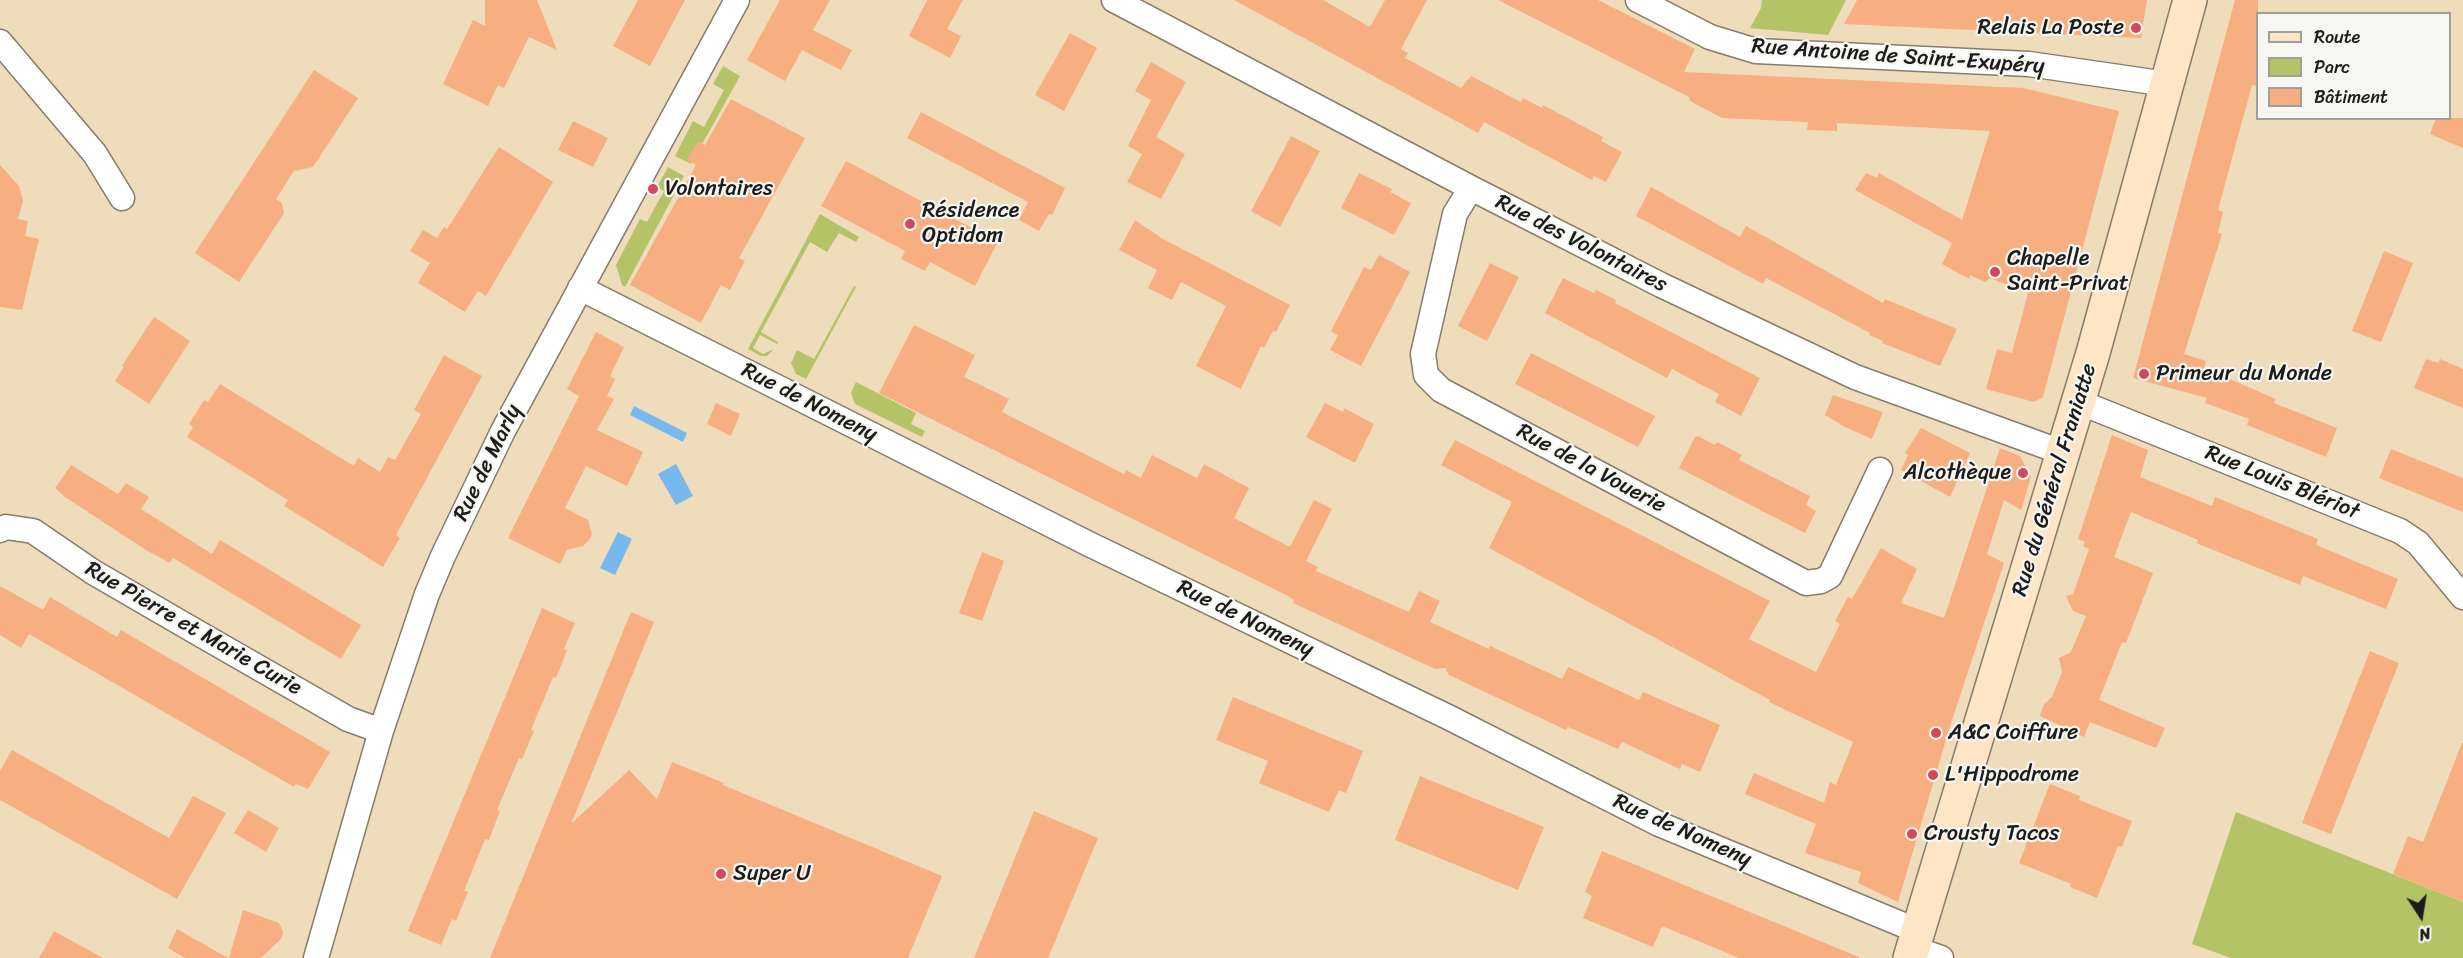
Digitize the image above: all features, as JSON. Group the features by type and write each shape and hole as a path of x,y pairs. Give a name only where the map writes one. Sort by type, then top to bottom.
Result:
{"main road":[{"name":"Rue du Général Franiatte","path":"1921,949 2079,402 2190,0"}],"street":[{"name":"Rue de Marly","path":"316,958 381,731 427,594 443,556 503,431 737,0"},
{"name":"Rue des Volontaires","path":"1114,0 1661,285 1855,377 2064,453"},
{"name":"Rue Antoine de Saint-Exupéry","path":"1638,0 1710,36 1756,51 2029,64 2167,84"},
{"path":"0,42 96,153 122,198"},
{"name":"Rue de la Vouerie","path":"1471,188 1455,214 1423,354 1426,375 1441,390 1806,583 1821,581 1830,576 1880,470"},
{"name":"Rue de Nomeny","path":"580,288 1091,546 1448,717 1659,824 1921,949"},
{"name":"Rue Louis Blériot","path":"2079,402 2400,531 2418,543 2461,592"},
{"name":"Rue Pierre et Marie Curie","path":"3,528 33,531 93,572 193,630 348,719 381,731"}],"green space":[{"path":"1762,0 1846,0 1828,35 1750,28 1761,8"},
{"path":"723,66 740,76 691,164 675,156 693,121 704,127 724,90 713,84"},
{"path":"668,167 684,176 625,287 622,285 616,265 640,219 647,222 664,191 657,187"},
{"path":"820,214 859,237 856,242 839,233 827,252 810,242 761,332 778,342 777,344 760,335 753,348 763,354 774,349 767,356 761,356 748,349"},
{"path":"854,286 856,287 806,379 796,374 791,363 797,350 814,359"},
{"path":"856,382 916,413 911,424 925,431 922,437 855,404 851,393"},
{"path":"2236,812 2463,902 2463,958 2231,958 2192,944"}],"water":[{"path":"634,406 687,433 683,442 630,415"},
{"path":"676,464 693,496 676,505 658,474"},
{"path":"618,532 632,539 615,575 600,568"}],"building":[{"path":"485,0 537,0 557,50 529,37 504,88 498,85 488,106 443,84 473,20 485,26"},
{"path":"638,0 685,0 650,66 613,46"},
{"path":"780,0 830,0 813,30 852,50 841,70 802,50 785,81 747,60"},
{"path":"927,0 963,0 947,29 961,36 950,58 909,36"},
{"path":"1234,0 1323,0 1370,27 1385,0 1427,0 1401,49 1408,53 1405,58 1461,88 1471,76 1521,102 1523,98 1542,108 1543,105 1603,137 1601,141 1622,152 1606,182 1594,176 1592,180 1484,122 1478,133"},
{"path":"1498,0 1598,0 1695,49 1684,72 2023,88 2119,111 2043,397 2034,402 1986,389 1997,349 2012,353 2028,293 1990,278 1985,282 1970,275 1969,279 1942,264 1952,243 1855,190 1866,173 1877,178 1879,173 1962,220 1990,131 1837,123 1837,131 1807,130 1808,122 1722,118 1690,101 1689,97"},
{"path":"1857,0 2147,0 2141,38 1844,24"},
{"path":"2235,0 2258,0 2256,86 2252,85 2218,210 2223,212 2218,233 2222,234 2184,354 2206,361 2204,368 2276,399 2274,403 2337,428 2326,457 2247,425 2249,419 2205,403 2207,398 2133,378"},
{"path":"1070,33 1097,48 1064,111 1035,95"},
{"path":"1151,62 1186,82 1156,137 1185,154 1161,199 1127,182 1142,154 1128,146 1151,100 1135,91"},
{"path":"314,70 358,98 313,167 294,171 276,199 282,203 284,213 239,282 195,253"},
{"path":"731,99 805,138 739,258 745,261 730,290 721,285 701,323 630,285 696,165 687,160 698,141 705,145"},
{"path":"921,112 1065,188 1052,215 1049,214 1039,231 1019,220 1028,202 907,138"},
{"path":"2463,118 2463,148 2430,134 2435,120"},
{"path":"573,121 608,138 593,167 558,150"},
{"path":"1291,136 1320,151 1280,227 1251,211"},
{"path":"499,147 553,182 486,296 478,291 465,312 418,283 430,263 410,251 423,230 437,238 444,227 447,229"},
{"name":"Résidence Optidom","path":"846,161 998,242 975,286 930,262 925,271 901,259 905,251 821,206"},
{"path":"0,165 19,186 23,201 18,219 28,221 25,236 39,239 22,310 0,307"},
{"path":"1359,173 1392,189 1390,192 1411,203 1394,235 1341,208"},
{"path":"1651,187 1740,237 1746,226 1883,303 1885,299 1957,329 1940,366 1882,343 1883,341 1869,335 1870,333 1766,278 1763,284 1636,216"},
{"path":"1135,220 1163,239 1290,305 1276,332 1273,331 1264,348 1261,346 1241,389 1196,366 1226,306 1181,282 1172,300 1148,288 1157,270 1119,250"},
{"path":"2384,251 2413,263 2381,342 2352,331"},
{"path":"1379,255 1410,272 1361,366 1330,350 1338,335 1331,331 1364,267 1371,270"},
{"path":"1490,263 1519,277 1487,341 1458,326"},
{"path":"1563,278 1594,293 1596,290 1616,300 1615,303 1760,378 1741,416 1715,402 1719,394 1672,369 1667,378 1545,313"},
{"path":"154,317 190,341 149,404 115,381 124,367 122,366"},
{"path":"914,325 975,355 964,377 1009,399 1002,412 1124,474 1126,470 1141,478 1152,455 1197,478 1204,464 1249,488 1234,518 1290,547 1314,500 1332,509 1306,561 1318,567 1316,571 1409,612 1419,591 1440,601 1430,622 1489,649 1490,646 1562,679 1568,667 1639,700 1643,692 1720,725 1700,772 1682,764 1680,769 1622,742 1618,749 1568,727 1566,730 1449,675 1445,668 1435,669 1293,603 1294,600 1288,596 879,393"},
{"path":"596,332 624,347 610,376 615,379 607,396 614,399 597,430 643,452 627,486 586,466 565,508 588,520 592,534 583,546 567,550 560,564 508,538 579,396 567,389"},
{"path":"1531,353 1655,416 1638,447 1515,384"},
{"path":"444,355 482,376 396,535 400,538 383,567 284,506 288,500 187,437 193,427 189,424 204,400 208,402 220,384 354,466 358,458 380,472 388,457 395,460 421,414 414,410"},
{"path":"2426,359 2438,363 2440,359 2463,369 2463,408 2414,388"},
{"path":"1833,395 1883,412 1872,439 1825,415"},
{"path":"716,403 740,414 731,436 707,424"},
{"path":"1325,403 1343,412 1344,408 1374,424 1355,463 1306,437"},
{"path":"1921,428 1970,453 1950,497 1901,470 1908,455 1905,453"},
{"path":"2112,435 2148,450 2140,477 2212,506 2215,497 2318,539 2316,545 2398,579 2386,609 2303,576 2300,585 2196,543 2198,540 2131,512 2114,557 2153,573 2126,643 2122,642 2099,700 2165,728 2156,748 2090,722 2084,737 2040,716 2044,704 2052,697 2062,672 2059,658 2071,652 2086,616 2073,611 2066,596 2073,594 2089,549 2083,546 2085,542 2078,539"},
{"path":"1698,436 1715,445 1717,442 1742,455 1739,460 1810,496 1806,505 1816,511 1805,533 1679,468 1695,437"},
{"path":"1455,440 1770,601 1749,639 1816,672 1840,624 1835,621 1848,597 1852,599 1881,548 1917,569 1901,603 1944,618 2000,448 2020,456 2031,477 2021,510 2004,500 1987,554 2004,563 1951,723 1898,902 1858,883 1861,872 1805,853 1816,824 1745,794 1754,773 1824,803 1830,782 1836,785 1853,742 1769,702 1770,700 1489,548 1512,502 1441,465"},
{"path":"2391,449 2463,478 2463,512 2379,478"},
{"path":"71,465 118,494 126,483 149,497 141,509 212,554 220,540 361,625 341,659 173,558 170,563 146,550 65,497 55,488"},
{"path":"982,552 1004,561 982,621 959,613"},
{"path":"0,586 43,610 50,597 117,637 121,630 330,752 308,789 296,784 294,787 29,634 21,648 0,635"},
{"path":"542,608 575,623 564,649 567,650 531,730 534,731 522,759 519,758 497,810 500,811 489,840 485,839 464,891 468,892 456,921 452,919 441,945 408,931"},
{"path":"631,612 654,622 571,824 629,770 657,799 672,762 942,876 908,958 490,958"},
{"path":"2370,651 2399,663 2331,834 2302,823"},
{"path":"1233,697 1363,751 1346,793 1339,790 1329,812 1259,783 1268,761 1216,740"},
{"path":"2462,743 2463,902 2393,874 2408,836 2423,842"},
{"path":"12,750 169,838 193,796 226,813 177,899 0,800 0,771"},
{"path":"1420,776 1544,827 1518,890 1395,840"},
{"path":"2050,784 2080,796 2079,800 2132,821 2122,847 2118,846 2097,898 2070,887 2071,884 2019,863"},
{"path":"248,810 279,828 266,852 234,833"},
{"path":"1034,811 1098,838 1048,958 974,958"},
{"path":"1602,851 1859,958 1739,958 1662,926 1653,947 1583,918 1592,896 1585,892"},
{"path":"243,910 279,923 283,932 282,938 261,958 229,958"},
{"path":"177,929 228,958 185,958 168,948"},
{"path":"54,931 103,958 39,958"}],"place":[{"name":"Relais La Poste","path":"2136,28"},
{"name":"Volontaires","path":"653,189"},
{"name":"Résidence Optidom","path":"910,224"},
{"name":"Chapelle Saint-Privat","path":"1995,272"},
{"name":"Primeur du Monde","path":"2144,374"},
{"name":"Alcothèque","path":"2023,473"},
{"name":"A&C Coiffure","path":"1936,733"},
{"name":"L'Hippodrome","path":"1933,775"},
{"name":"Crousty Tacos","path":"1912,834"},
{"name":"Super U","path":"721,874"}]}
